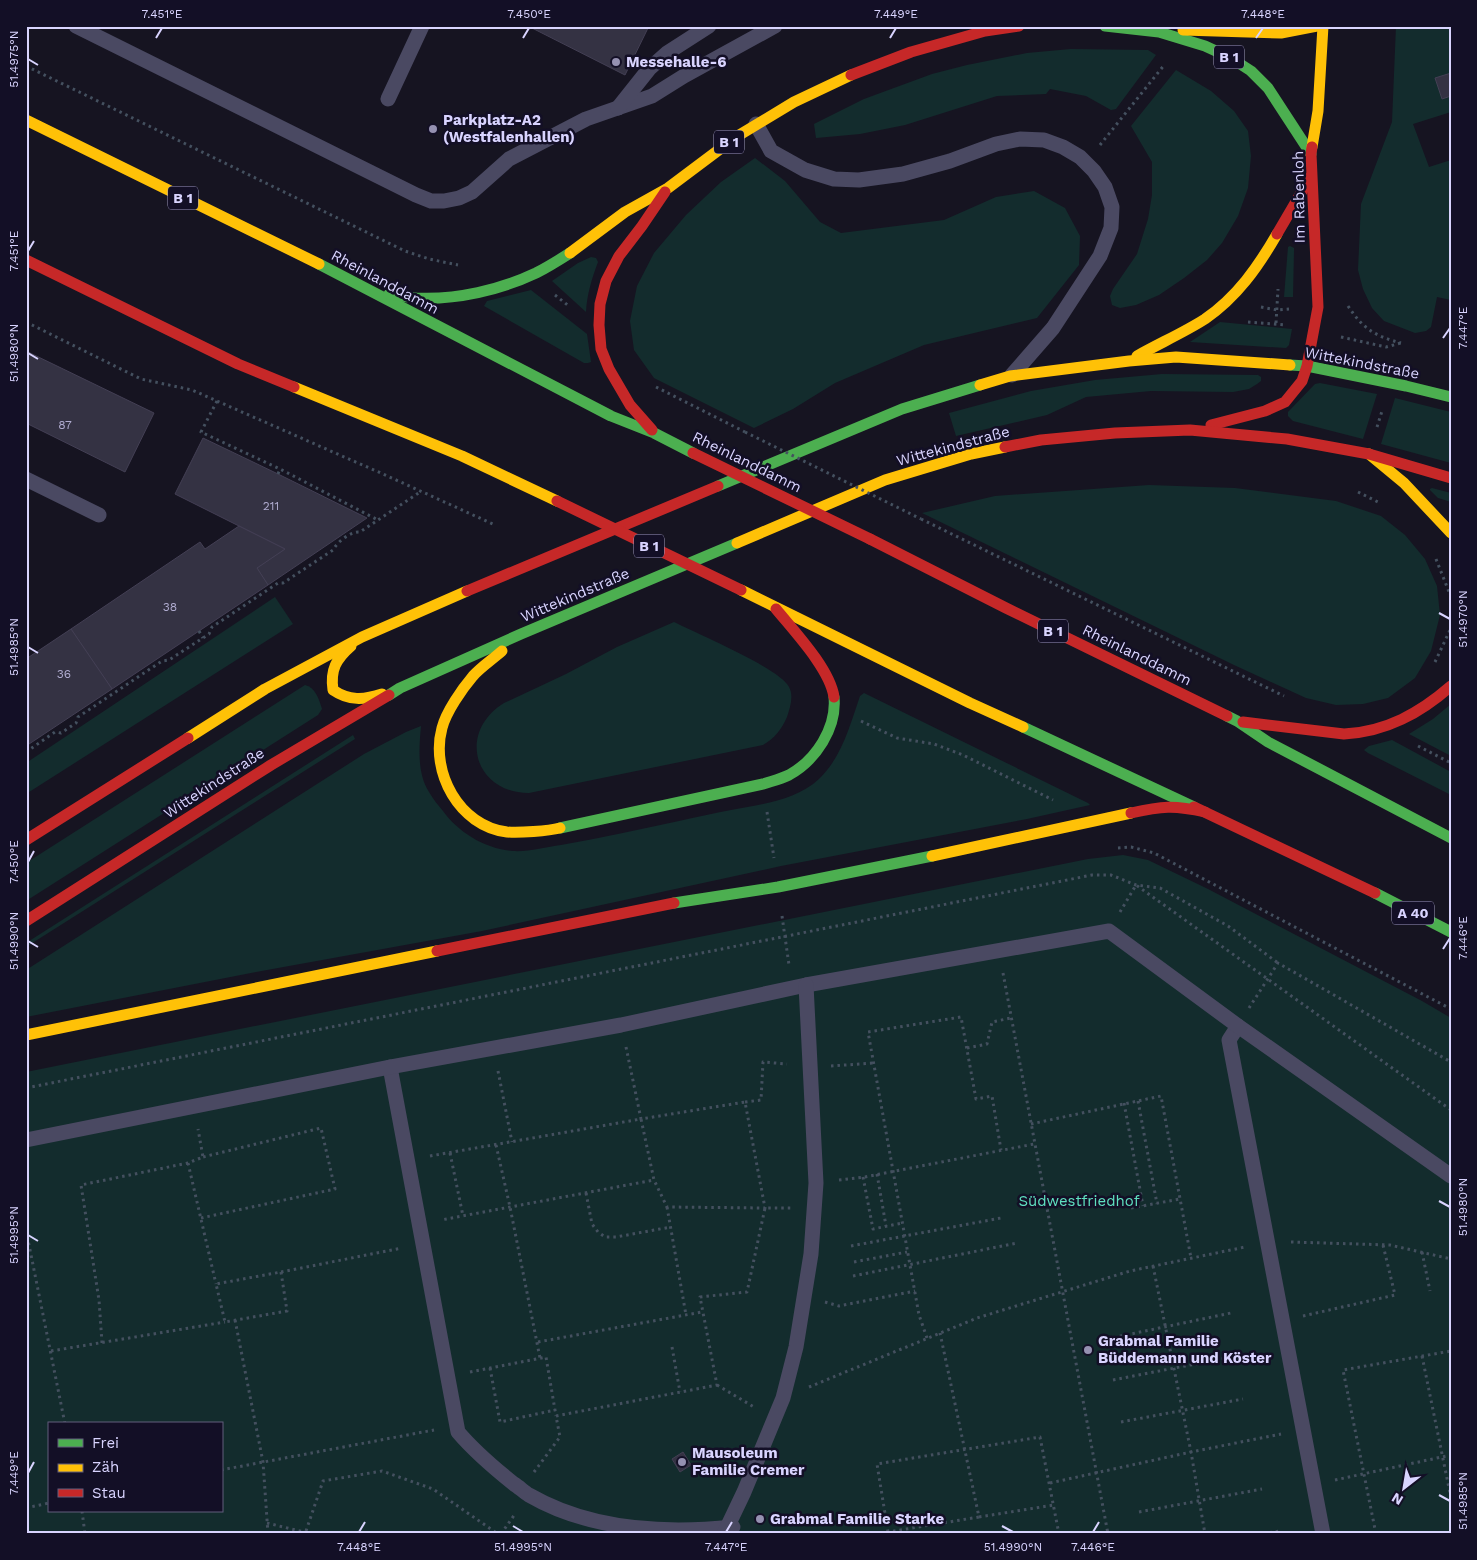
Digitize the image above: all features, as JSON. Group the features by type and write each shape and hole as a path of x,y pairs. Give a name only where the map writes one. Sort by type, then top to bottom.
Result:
{"main road":[{"name":"B 1","path":"357,283 377,291 416,298 449,297 512,284 538,272 573,251 625,212 668,188 736,137 794,102 847,76 911,52 986,31 1019,26"},
{"name":"B 1","path":"1105,26 1159,32 1205,46 1231,58 1251,71 1268,88 1311,154"},
{"name":"B 1","path":"1159,32 1184,30 1281,33 1317,26"},
{"name":"Im Rabenloh","path":"1190,430 1266,411 1285,402 1302,381 1307,366 1318,308 1311,154 1318,111 1323,26"},
{"name":"Rheinlanddamm","path":"26,120 357,283 611,416 654,433 1237,721 1268,742 1451,838"},
{"path":"1129,361 1206,319 1237,292 1261,262 1311,176"},
{"name":"B 1","path":"654,433 630,405 609,369 601,349 600,304 606,280 619,256 668,188"},
{"name":"B 1","path":"26,260 238,364 462,456 970,703 1374,893"},
{"name":"Wittekindstraße","path":"26,840 265,689 362,636 902,408 1010,376 1176,357 1307,366 1451,397"},
{"name":"Wittekindstraße","path":"26,921 271,765 400,688 522,634 885,480 971,454 1041,440 1114,433 1190,430 1287,439 1370,454 1451,478"},
{"path":"1370,454 1404,483 1451,534"},
{"name":"B 1","path":"522,634 474,675 452,707 442,727 438,750 441,770 449,791 461,806 474,818 489,827 508,832 552,830 763,784 788,776 805,763 820,747 832,723 835,710 832,691 815,660 776,609"},
{"path":"362,636 344,651 333,666 331,678 333,690 339,695 352,699 371,698 400,688"},
{"name":"B 1","path":"1237,721 1345,734 1363,732 1393,724 1419,712 1451,686"},
{"path":"26,1035 662,905 778,887 1000,842 1144,810 1167,806 1184,807 1205,812"},
{"name":"A 40","path":"1374,893 1451,932"}],"lane":[{"path":"76,26 431,201 459,198 472,192 509,160 586,120 652,96 684,76 775,26"},
{"path":"388,99 422,26"},
{"path":"618,109 649,69 667,53 709,26"},
{"path":"756,124 770,151 805,170 834,179 859,180 903,174 950,161 996,144 1020,139 1044,140 1072,152 1086,163 1105,187 1112,207 1111,228 1100,256 1053,328 1010,376"},
{"path":"28,484 99,515"},
{"path":"26,1140 390,1067 621,1025 799,986 1108,930 1238,1026 1451,1176"},
{"path":"390,1067 458,1432 471,1447 528,1495 551,1506 605,1524 666,1531 728,1529 783,1398 796,1348 811,1254 816,1183 811,1067 799,986"},
{"path":"1238,1026 1229,1040 1323,1534"}],"path":[{"path":"26,66 405,251 429,259 458,265 467,264"},
{"path":"1086,163 1159,72"},
{"path":"538,272 543,284 585,320 599,325"},
{"path":"1256,307 1277,310 1292,309"},
{"path":"26,322 141,378 192,390 495,525"},
{"path":"1246,322 1276,324"},
{"path":"1314,330 1386,347 1401,343"},
{"path":"649,383 921,519 1291,699"},
{"path":"217,401 201,432 280,469 378,520"},
{"path":"1375,433 1383,405"},
{"path":"278,474 280,469"},
{"path":"26,752 55,732 61,733 76,723 78,717 162,661 169,660 209,634 212,627 278,583 283,583 333,550 335,545 355,531 360,532 421,491"},
{"path":"198,631 203,638"},
{"path":"1416,745 1451,762"},
{"path":"763,784 785,937 799,986"},
{"path":"26,1088 1092,875 1110,875 1136,885 1160,888 1228,926 1278,963 1451,1062"},
{"path":"1108,930 1136,885"},
{"path":"1136,885 1451,1110"},
{"path":"998,950 1108,1534"},
{"path":"1238,1026 1278,963"},
{"path":"927,1338 920,1316 907,1252 868,1032 961,1017 976,1099 992,1096 1001,1150"},
{"path":"967,1048 987,1044 992,1022 1011,1018"},
{"path":"621,1025 654,1180 667,1208 686,1315"},
{"path":"494,1048 512,1142"},
{"path":"407,1160 761,1100 762,1062"},
{"path":"811,1067 874,1063"},
{"path":"1031,1124 1161,1096 1192,1258"},
{"path":"1138,1101 1157,1204"},
{"path":"717,1385 700,1297 747,1292 765,1208 745,1102"},
{"path":"1124,1104 1143,1206"},
{"path":"193,1106 204,1158"},
{"path":"102,1343 99,1300 81,1185 188,1163 321,1128 335,1189 201,1218"},
{"path":"816,1183 863,1177 1034,1144"},
{"path":"496,1145 540,1358"},
{"path":"450,1153 463,1216"},
{"path":"188,1163 225,1322"},
{"path":"876,1174 886,1226"},
{"path":"863,1177 873,1228 902,1223"},
{"path":"419,1224 654,1180"},
{"path":"586,1193 592,1224 605,1237 616,1238 671,1227"},
{"path":"1131,1208 1180,1199"},
{"path":"667,1208 815,1208"},
{"path":"851,1246 1000,1218"},
{"path":"26,1230 65,1422"},
{"path":"783,1398 977,1318 1130,1271 1268,1242 1390,1245 1451,1259"},
{"path":"853,1276 1018,1243"},
{"path":"216,1284 422,1244"},
{"path":"1283,1320 1396,1295 1383,1245"},
{"path":"854,1262 907,1252"},
{"path":"1422,1252 1430,1291"},
{"path":"1153,1266 1205,1534"},
{"path":"51,1351 287,1311 281,1272"},
{"path":"804,1297 839,1306 915,1291"},
{"path":"538,1342 702,1312"},
{"path":"1108,1339 1231,1312"},
{"path":"235,1320 262,1462 268,1534"},
{"path":"940,1333 979,1516"},
{"path":"672,1347 680,1392"},
{"path":"1376,1534 1343,1370 1451,1351"},
{"path":"1113,1380 1247,1354"},
{"path":"1422,1356 1451,1498"},
{"path":"447,1376 546,1357 560,1437 521,1489"},
{"path":"490,1368 500,1422 555,1410"},
{"path":"556,1416 717,1385 774,1418"},
{"path":"1121,1422 1243,1399"},
{"path":"222,1470 457,1426"},
{"path":"1050,1483 1190,1452 1304,1430"},
{"path":"1054,1505 979,1516 889,1533 877,1464 1040,1437 1050,1483 1054,1505 1059,1534"},
{"path":"1314,1484 1451,1455"},
{"path":"306,1531 323,1481 382,1471 433,1489 498,1534"},
{"path":"1139,1512 1262,1489"},
{"path":"26,1508 48,1503"},
{"path":"82,1512 85,1534"},
{"path":"267,1523 312,1534"},
{"path":"1263,1534 1279,1531"}],"green space":[{"path":"1396,26 1451,26 1451,112 1413,124 1429,167 1451,160 1451,249 1449,250 1451,255 1451,300 1437,297 1431,327 1426,331 1415,333 1384,321 1372,308 1363,289 1358,270 1361,204 1392,122"},
{"path":"1071,49 1148,50 1156,55 1116,109 1111,110 1086,96 1050,89 1046,94 997,96 905,125 860,134 816,138 814,124 864,99 932,74 1027,53"},
{"path":"1176,70 1211,91 1234,111 1248,131 1251,156 1248,188 1238,216 1222,243 1207,260 1159,295 1136,305 1120,308 1112,305 1110,296 1137,254 1148,219 1152,195 1152,162 1131,126"},
{"path":"755,158 785,181 820,222 841,233 944,220 996,197 1034,191 1065,208 1080,236 1079,265 1037,318 924,345 835,383 793,409 754,428 654,378 634,350 630,321 637,286 654,253 686,215 721,182"},
{"path":"1288,247 1294,248 1293,297 1284,297"},
{"path":"591,257 596,258 598,262 590,286 586,312 552,281 578,263"},
{"path":"531,290 587,334 591,362 584,363 484,306 487,301"},
{"path":"1220,322 1292,329 1289,345 1286,348 1190,342"},
{"path":"1162,374 1258,375 1261,377 1261,381 1249,389 1233,392 1151,391 1086,397 1047,415 956,436 949,413 1031,391 1095,380"},
{"path":"1320,383 1377,394 1363,439 1293,421 1288,416 1288,412 1315,384"},
{"path":"1395,398 1451,412 1451,463 1381,444"},
{"path":"1149,485 1235,488 1336,501 1381,516 1405,535 1425,559 1437,586 1440,615 1431,651 1415,678 1388,698 1363,704 1336,705 1306,698 1234,665 922,513 995,496"},
{"path":"1432,488 1451,493 1451,502 1438,498 1430,490"},
{"path":"275,597 293,624 26,794 26,763"},
{"path":"674,622 755,661 783,679 789,687 790,706 780,730 771,740 763,745 529,793 510,790 495,783 485,772 478,759 477,744 480,729 489,715 504,703 566,674 617,647"},
{"path":"305,685 314,691 318,698 322,709 318,715 26,901 26,863"},
{"path":"864,693 1090,805 1027,819 781,866 482,931 256,972 26,1017 26,970 364,754 421,726 419,752 422,777 431,795 449,819 473,838 492,847 503,850 525,851 789,797 819,779 834,761 849,729 860,696"},
{"path":"1451,704 1451,756 1409,734 1433,719"},
{"path":"353,735 355,739 26,947 26,943"},
{"path":"1392,740 1451,772 1451,795 1364,750 1369,746"},
{"name":"Südwestfriedhof","path":"1123,855 1148,860 1208,889 1451,1018 1451,1534 26,1534 26,1072 1088,859"}],"building":[{"name":"Messehalle-6","path":"528,26 649,26 625,75"},
{"path":"1451,73 1451,96 1442,99 1435,78"},
{"path":"26,351 154,413 125,472 26,423"},
{"path":"203,438 367,518 268,585 257,568 285,549 175,494"},
{"path":"239,526 285,549 257,568 268,585 112,689 71,629 200,542 205,549"},
{"path":"71,629 112,689 26,746 26,659"},
{"name":"Mausoleum Familie Cremer","path":"683,1452 691,1465 680,1472 672,1459"}],"traffic: fast":[{"path":"1105,26 1159,32 1205,46 1231,58 1251,71 1268,88 1311,154"},
{"path":"389,294 431,298 478,293 536,273 570,253"},
{"path":"319,264 611,416 654,433 693,453"},
{"path":"1290,365 1307,366 1451,397"},
{"path":"718,486 902,409 980,385"},
{"path":"389,695 400,688 521,634 737,543"},
{"path":"560,828 763,784 789,775 808,761 823,742 832,720 834,697"},
{"path":"1227,716 1268,742 1451,838"},
{"path":"1023,727 1194,807"},
{"path":"674,903 778,887 932,856"},
{"path":"1375,893 1451,932"}],"traffic: slow":[{"path":"1183,30 1281,33 1317,26"},
{"path":"1312,147 1318,111 1323,26"},
{"path":"570,253 625,212 668,188 736,137 794,102 851,75"},
{"path":"26,120 319,264"},
{"path":"1137,356 1197,324 1217,310 1246,281 1277,234"},
{"path":"980,385 1010,376 1176,357 1290,365"},
{"path":"294,387 462,456 557,501"},
{"path":"737,543 885,480 971,454 1005,447"},
{"path":"1369,454 1404,483 1451,533"},
{"path":"741,590 970,703 1023,727"},
{"path":"188,738 265,689 362,637 467,591"},
{"path":"351,646 335,665 332,677 333,690 351,698 382,694"},
{"path":"502,651 473,676 459,694 447,715 439,745 440,762 445,779 452,794 462,808 490,828 507,832 541,831 560,828"},
{"path":"932,856 1131,813"},
{"path":"26,1035 437,951"}],"traffic: jam":[{"path":"851,75 911,52 985,31 1019,26"},
{"path":"1211,425 1265,411 1285,402 1302,381 1307,366 1318,307 1312,147"},
{"path":"1277,234 1311,176"},
{"path":"652,430 630,405 609,369 601,349 600,304 606,281 619,256 665,192"},
{"path":"26,260 238,364 294,387"},
{"path":"1005,447 1041,440 1115,433 1190,430 1287,439 1369,454 1451,478"},
{"path":"693,453 870,539"},
{"path":"467,591 718,486"},
{"path":"557,501 741,590"},
{"path":"870,539 1227,716"},
{"path":"776,609 819,663 831,686 834,697"},
{"path":"1243,722 1344,734 1359,732 1388,725 1415,713 1451,686"},
{"path":"26,921 271,765 389,695"},
{"path":"26,840 188,738"},
{"path":"1131,813 1168,807 1205,812"},
{"path":"1194,807 1375,893"},
{"path":"437,951 674,903"}],"place":[{"name":"Messehalle-6","path":"616,62"},
{"name":"Parkplatz-A2 (Westfalenhallen)","path":"433,129"},
{"name":"Grabmal Familie Büddemann und Köster","path":"1088,1350"},
{"name":"Mausoleum Familie Cremer","path":"682,1462"},
{"name":"Grabmal Familie Starke","path":"760,1519"}]}
